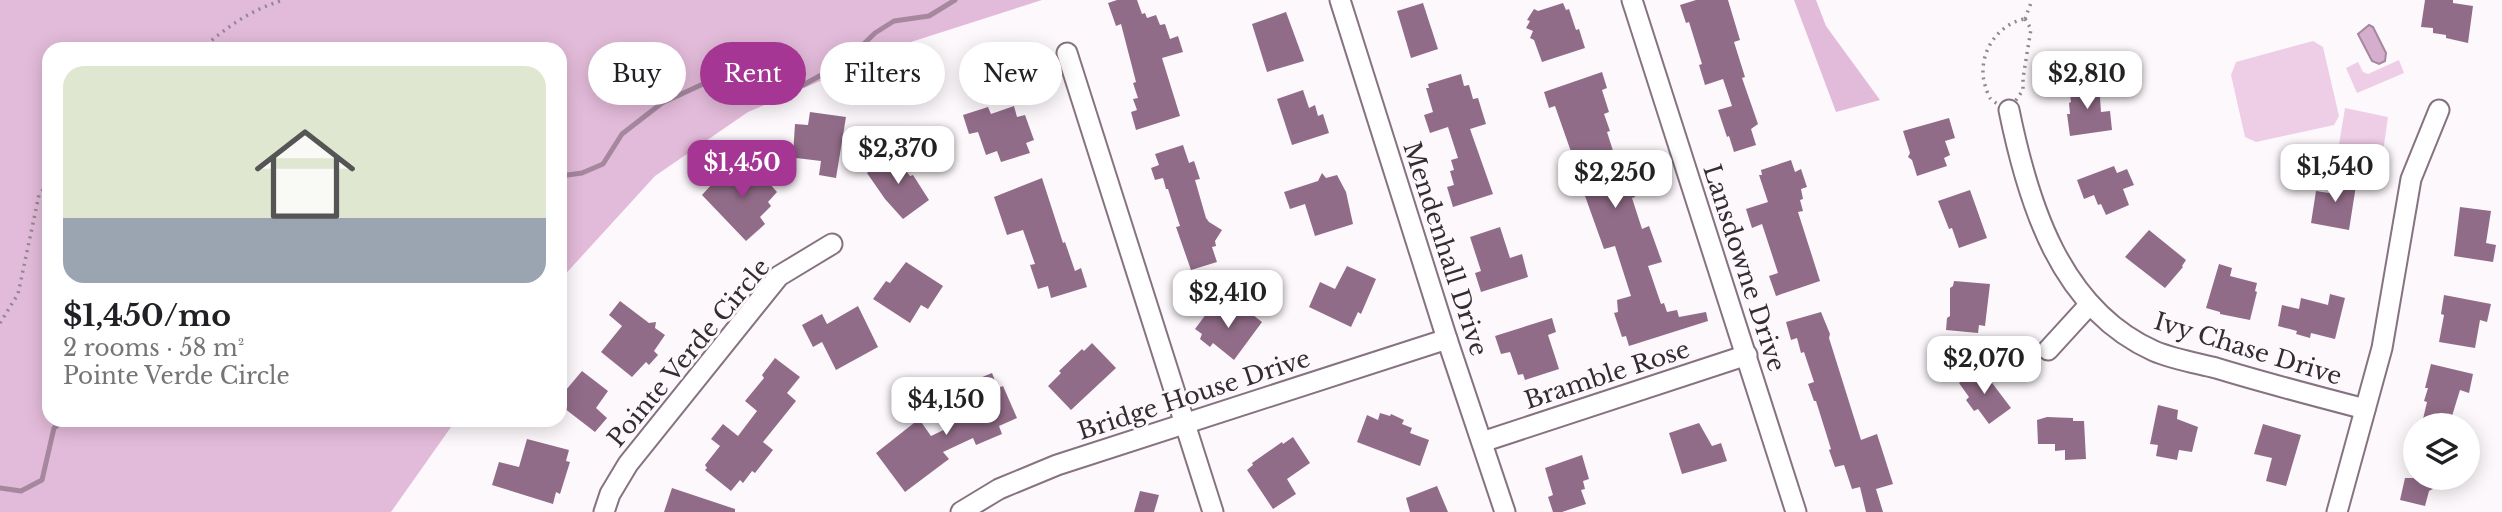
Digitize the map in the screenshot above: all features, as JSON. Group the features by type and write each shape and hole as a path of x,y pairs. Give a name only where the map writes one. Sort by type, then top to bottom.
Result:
{"street":[{"name":"Mendenhall Drive","path":"1340,0 1447,339 1505,512"},
{"name":"Lansdowne Drive","path":"1632,0 1796,512"},
{"path":"1067,53 1213,512"},
{"name":"Ivy Chase Drive","path":"2009,110 2019,158 2047,239 2065,273 2090,304 2119,330 2155,351 2365,409"},
{"path":"2337,512 2382,348 2411,179 2439,110"},
{"name":"Pointe Verde Circle","path":"604,512 610,494 628,464 779,276 832,244"},
{"path":"2048,350 2090,304"},
{"name":"Bridge House Drive","path":"961,512 999,489 1057,465 1447,339"},
{"name":"Bramble Rose","path":"1482,442 1747,355"}],"path":[{"path":"210,42 240,19 267,5 284,0"},
{"path":"2025,19 2032,0"},
{"path":"2025,19 2031,29 2023,90 2009,110 1989,98 1983,81 1982,64 1994,36 2012,21 2025,19"},
{"path":"0,323 18,294 42,191"}],"shaded area":[{"path":"0,0 1042,0 911,42 820,42 820,81 806,87 806,42 700,42 700,105 764,105 748,112 655,176 567,272 567,42 42,42 42,427 451,427 391,512 0,512"},
{"path":"1794,0 1816,0 1826,26 1880,100 1836,112"},
{"path":"2369,25 2373,27 2386,53 2385,61 2379,64 2372,61 2358,34"},
{"path":"2313,41 2323,47 2339,116 2334,125 2256,142 2245,137 2231,75 2236,62"},
{"path":"2399,60 2404,73 2357,93 2346,68 2358,62 2363,72 2368,74"},
{"path":"2345,108 2388,117 2383,152 2339,145"},
{"path":"1240,283 1249,284 1268,300 1258,311 1243,299 1231,298 1230,290"}],"building":[{"path":"1137,0 1142,14 1145,13 1147,18 1156,15 1160,25 1165,24 1170,39 1178,36 1183,52 1162,58 1180,116 1136,130 1131,112 1137,110 1133,99 1138,98 1133,83 1136,82 1121,24 1116,26 1108,3"},
{"path":"1696,0 1728,0 1740,40 1734,42 1745,77 1742,78 1758,124 1751,129 1756,145 1734,152 1718,110 1732,106 1723,79 1705,85 1699,65 1702,64 1689,22 1686,23 1680,5"},
{"path":"2425,0 2453,0 2453,3 2473,6 2468,43 2433,33 2433,28 2421,27"},
{"path":"1423,3 1438,49 1411,58 1397,11"},
{"path":"1563,3 1566,10 1569,9 1576,30 1579,29 1585,48 1542,62 1534,40 1530,38 1533,31 1526,28 1530,21 1527,20 1534,9 1538,11"},
{"path":"1286,12 1304,61 1267,72 1252,24"},
{"path":"2114,53 2118,75 2099,79 2094,57"},
{"path":"1602,72 1607,88 1602,90 1609,112 1604,114 1610,131 1607,132 1624,185 1631,183 1635,197 1632,198 1642,229 1649,226 1662,262 1648,266 1661,304 1664,303 1667,312 1677,310 1679,317 1706,312 1708,321 1629,346 1626,336 1622,337 1614,313 1618,312 1617,300 1631,296 1615,246 1604,249 1580,182 1574,184 1570,168 1576,166 1555,106 1549,108 1544,92"},
{"path":"1461,74 1464,86 1469,85 1473,99 1478,98 1486,124 1470,129 1493,194 1453,207 1447,187 1454,185 1450,171 1454,170 1451,160 1458,158 1448,127 1430,133 1424,115 1433,112 1426,88 1429,88 1428,84"},
{"path":"2099,84 2101,112 2110,111 2112,130 2070,136 2067,114 2070,114 2071,102 2069,87"},
{"path":"1303,90 1309,108 1315,105 1318,116 1323,114 1329,133 1292,145 1277,99"},
{"path":"1014,106 1017,117 1025,115 1034,140 1026,143 1030,153 1001,162 997,151 986,155 978,132 969,134 963,115 988,107 991,114"},
{"path":"810,112 846,117 836,178 819,175 821,161 796,158 793,155 795,124 808,125"},
{"path":"1949,118 1955,138 1945,141 1950,155 1944,158 1947,166 1917,176 1912,160 1908,157 1910,153 1903,131"},
{"path":"1183,145 1189,163 1194,161 1200,179 1195,180 1206,218 1222,230 1215,241 1216,246 1212,247 1217,262 1191,270 1176,227 1180,226 1168,189 1163,178 1155,180 1151,168 1159,165 1155,154"},
{"path":"892,153 910,176 913,175 929,200 903,219 867,173"},
{"path":"1791,160 1795,172 1801,169 1807,187 1801,189 1803,211 1798,212 1820,281 1776,296 1769,276 1778,273 1762,224 1752,228 1746,209 1768,202 1759,175 1762,175 1761,170"},
{"path":"753,165 777,192 768,202 771,206 760,217 765,224 746,241 702,195 724,171 735,182"},
{"path":"2114,166 2117,173 2127,169 2134,185 2123,189 2129,205 2106,215 2094,195 2084,199 2077,180"},
{"path":"1322,173 1326,178 1337,175 1346,192 1353,224 1315,236 1305,204 1290,209 1284,192 1318,181"},
{"path":"2338,176 2357,179 2349,230 2311,223 2316,191 2329,193 2331,180 2337,181"},
{"path":"1042,178 1063,243 1065,242 1075,271 1081,268 1087,287 1051,298 1048,286 1038,289 1030,265 1035,264 1023,230 1007,235 994,197"},
{"path":"1970,190 1987,238 1959,248 1938,201"},
{"path":"2460,207 2491,211 2486,243 2496,245 2493,262 2454,256"},
{"path":"1500,227 1510,258 1522,254 1528,277 1481,292 1475,273 1481,271 1470,237"},
{"path":"2149,230 2186,260 2165,288 2125,257"},
{"path":"906,262 943,286 928,309 921,305 910,323 873,299 886,281 890,283"},
{"path":"2219,264 2232,268 2230,276 2257,283 2250,320 2220,314 2206,308"},
{"path":"1347,266 1376,279 1361,314 1358,312 1351,327 1309,307 1320,282 1335,289"},
{"path":"1954,281 1990,284 1985,326 1979,325 1978,333 1946,330 1947,318 1950,316 1950,288"},
{"path":"2330,294 2345,298 2335,339 2311,333 2310,338 2278,326 2282,305 2299,309 2301,298 2328,305"},
{"path":"2444,295 2491,304 2487,322 2480,320 2475,348 2439,342 2444,315 2441,314"},
{"path":"620,301 649,323 656,322 655,328 665,335 654,351 658,355 649,365 646,362 632,377 601,352 622,326 609,315"},
{"path":"1240,305 1262,322 1234,360 1213,343 1210,347 1200,339 1202,334 1195,329 1212,306 1230,319"},
{"path":"858,306 878,347 836,370 822,342 813,347 802,325 822,314 827,324"},
{"path":"1821,312 1861,440 1877,434 1893,484 1876,489 1883,512 1866,512 1860,487 1852,489 1844,465 1835,467 1816,401 1808,384 1814,382 1804,352 1801,353 1797,338 1791,340 1786,322"},
{"path":"1552,318 1556,332 1548,335 1559,369 1525,380 1523,374 1518,375 1510,352 1501,354 1495,336"},
{"path":"1092,343 1116,368 1071,410 1048,386 1061,373 1059,371"},
{"path":"775,358 800,377 787,393 796,401 763,442 773,450 755,473 752,471 743,483 740,480 731,491 705,470 705,465 720,446 711,439 723,424 738,436 757,411 745,401 764,378 762,375"},
{"path":"2431,364 2473,374 2469,393 2460,390 2453,413 2424,413 2427,402 2424,401 2428,388 2425,388"},
{"path":"1980,367 2011,408 1989,424 1978,409 1974,411 1966,400 1969,397 1959,383"},
{"path":"582,371 608,391 596,408 607,418 595,432 567,410 567,389"},
{"path":"992,373 998,388 1003,386 1017,418 999,426 1002,434 976,445 973,438 943,452 949,459 905,492 876,453 919,419 931,436 952,426 951,422 963,416 962,414 986,404 975,380"},
{"path":"2158,405 2178,410 2177,419 2198,427 2192,452 2179,450 2177,460 2156,456 2158,445 2150,444"},
{"path":"1380,413 1391,414 1404,420 1402,424 1412,428 1410,433 1429,440 1420,466 1357,442 1367,415 1378,420"},
{"path":"2047,417 2084,421 2086,459 2065,460 2065,450 2055,451 2055,444 2038,444 2037,420"},
{"path":"1699,423 1712,446 1721,443 1727,461 1682,474 1669,433"},
{"path":"2263,424 2301,435 2286,486 2266,481 2272,458 2254,454"},
{"path":"1293,437 1310,463 1287,479 1296,494 1273,509 1247,470 1252,463"},
{"path":"527,439 569,450 566,461 570,462 560,494 556,492 553,504 492,485 499,462 519,467"},
{"path":"1582,455 1589,479 1583,481 1585,489 1581,490 1586,504 1562,512 1553,512 1548,497 1553,495 1545,468"},
{"path":"1437,486 1448,512 1410,512 1406,498"},
{"path":"2403,487 2403,490 2431,490 2425,506 2400,500"},
{"path":"672,488 735,509 735,512 664,512"},
{"path":"1140,491 1159,495 1154,512 1134,512"}],"waterway":[{"path":"567,175 582,173 603,164 622,134 662,103 703,84 739,79 803,85 845,62 875,33 894,21 929,16 955,0"},
{"path":"0,488 21,491 42,480 55,427"}]}
